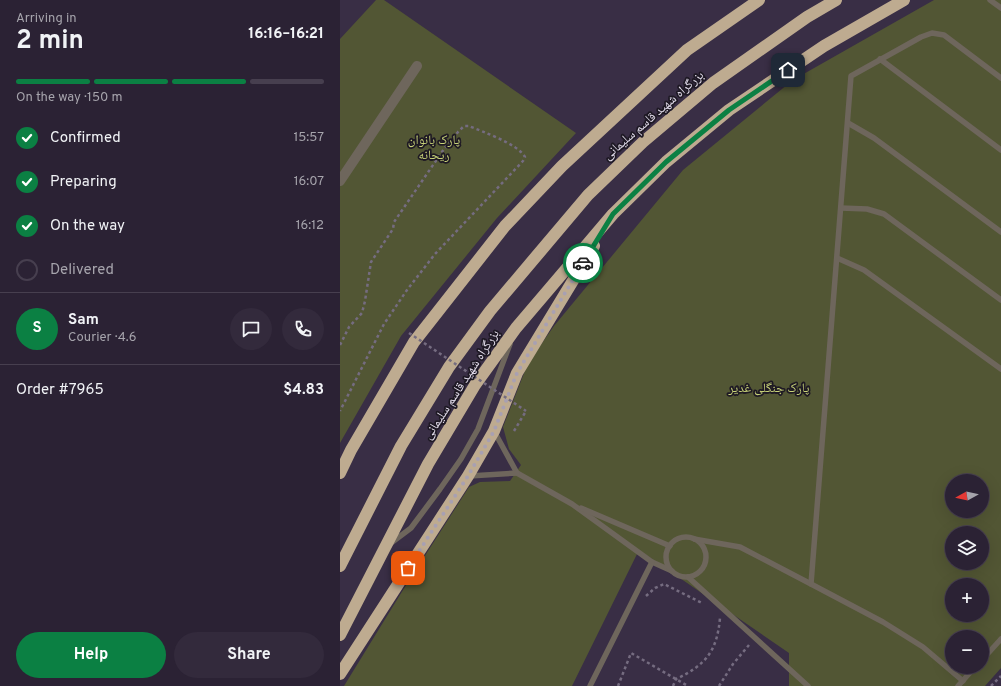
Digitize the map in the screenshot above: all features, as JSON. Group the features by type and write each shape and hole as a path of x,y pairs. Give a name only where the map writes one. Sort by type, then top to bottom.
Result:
{"highway":[{"path":"340,473 351,450 414,342 505,226 562,166 687,50 759,0"},
{"name":"بزرگراه شهید قاسم سلیمانی","path":"340,566 401,446 449,367 490,311 588,195 643,142 713,83 807,17 836,0"},
{"name":"بزرگراه شهید قاسم سلیمانی","path":"340,635 428,464 475,385 516,328 613,214 666,162 729,110 824,46 904,0"},
{"path":"340,674 468,476 494,431 517,373 613,214"}],"street":[{"path":"340,181 417,66"}],"lane":[{"path":"990,0 1001,8"},
{"path":"811,584 852,76 880,59 921,37 932,33 944,35 1001,78"},
{"path":"880,59 1001,150"},
{"path":"848,123 874,138 1001,232"},
{"path":"841,208 867,209 884,214 1001,300"},
{"path":"837,258 864,270 1001,369"},
{"path":"385,548 411,528 461,459 486,412 516,328"},
{"path":"494,431 517,473"},
{"path":"468,476 493,473 517,473 572,504 670,546"},
{"path":"572,504 652,562 672,571 679,576 688,577 696,575 703,569 706,560 706,552 701,544 694,539"},
{"path":"672,571 667,563 667,554 670,546 676,540 685,537 740,547 883,622 923,647 963,681"},
{"path":"590,686 652,562"},
{"path":"688,577 808,686"},
{"path":"989,652 1001,639"},
{"path":"958,686 969,674"}],"path":[{"path":"340,345 349,327 362,313 371,262 393,229 394,222 444,149 458,132 464,126 469,126 499,138 523,153 525,157 523,161 435,254 406,290 384,324 340,411"},
{"path":"409,333 526,411 514,431"},
{"path":"644,598 655,588 664,584 705,604"},
{"path":"673,686 676,679 691,672 706,660 714,646 719,628 720,615"},
{"path":"719,686 733,664 751,643"},
{"path":"618,686 631,653 688,686"},
{"path":"991,686 1001,676"}],"green space":[{"name":"پارک بانوان ریحانه","path":"376,0 384,0 576,133 497,218 401,336 340,443 340,39"},
{"name":"پارک جنگلی غدیر","path":"934,0 1001,0 1001,668 985,686 789,686 789,653 639,550 572,686 344,686 469,487 480,482 510,481 521,465 509,449 503,427 528,363 554,326 683,170 793,80"}],"way so far":[{"path":"408,568 468,476 494,431 517,373 583,263"}],"route":[{"path":"583,263 613,214 666,162 729,110 788,70"}]}
